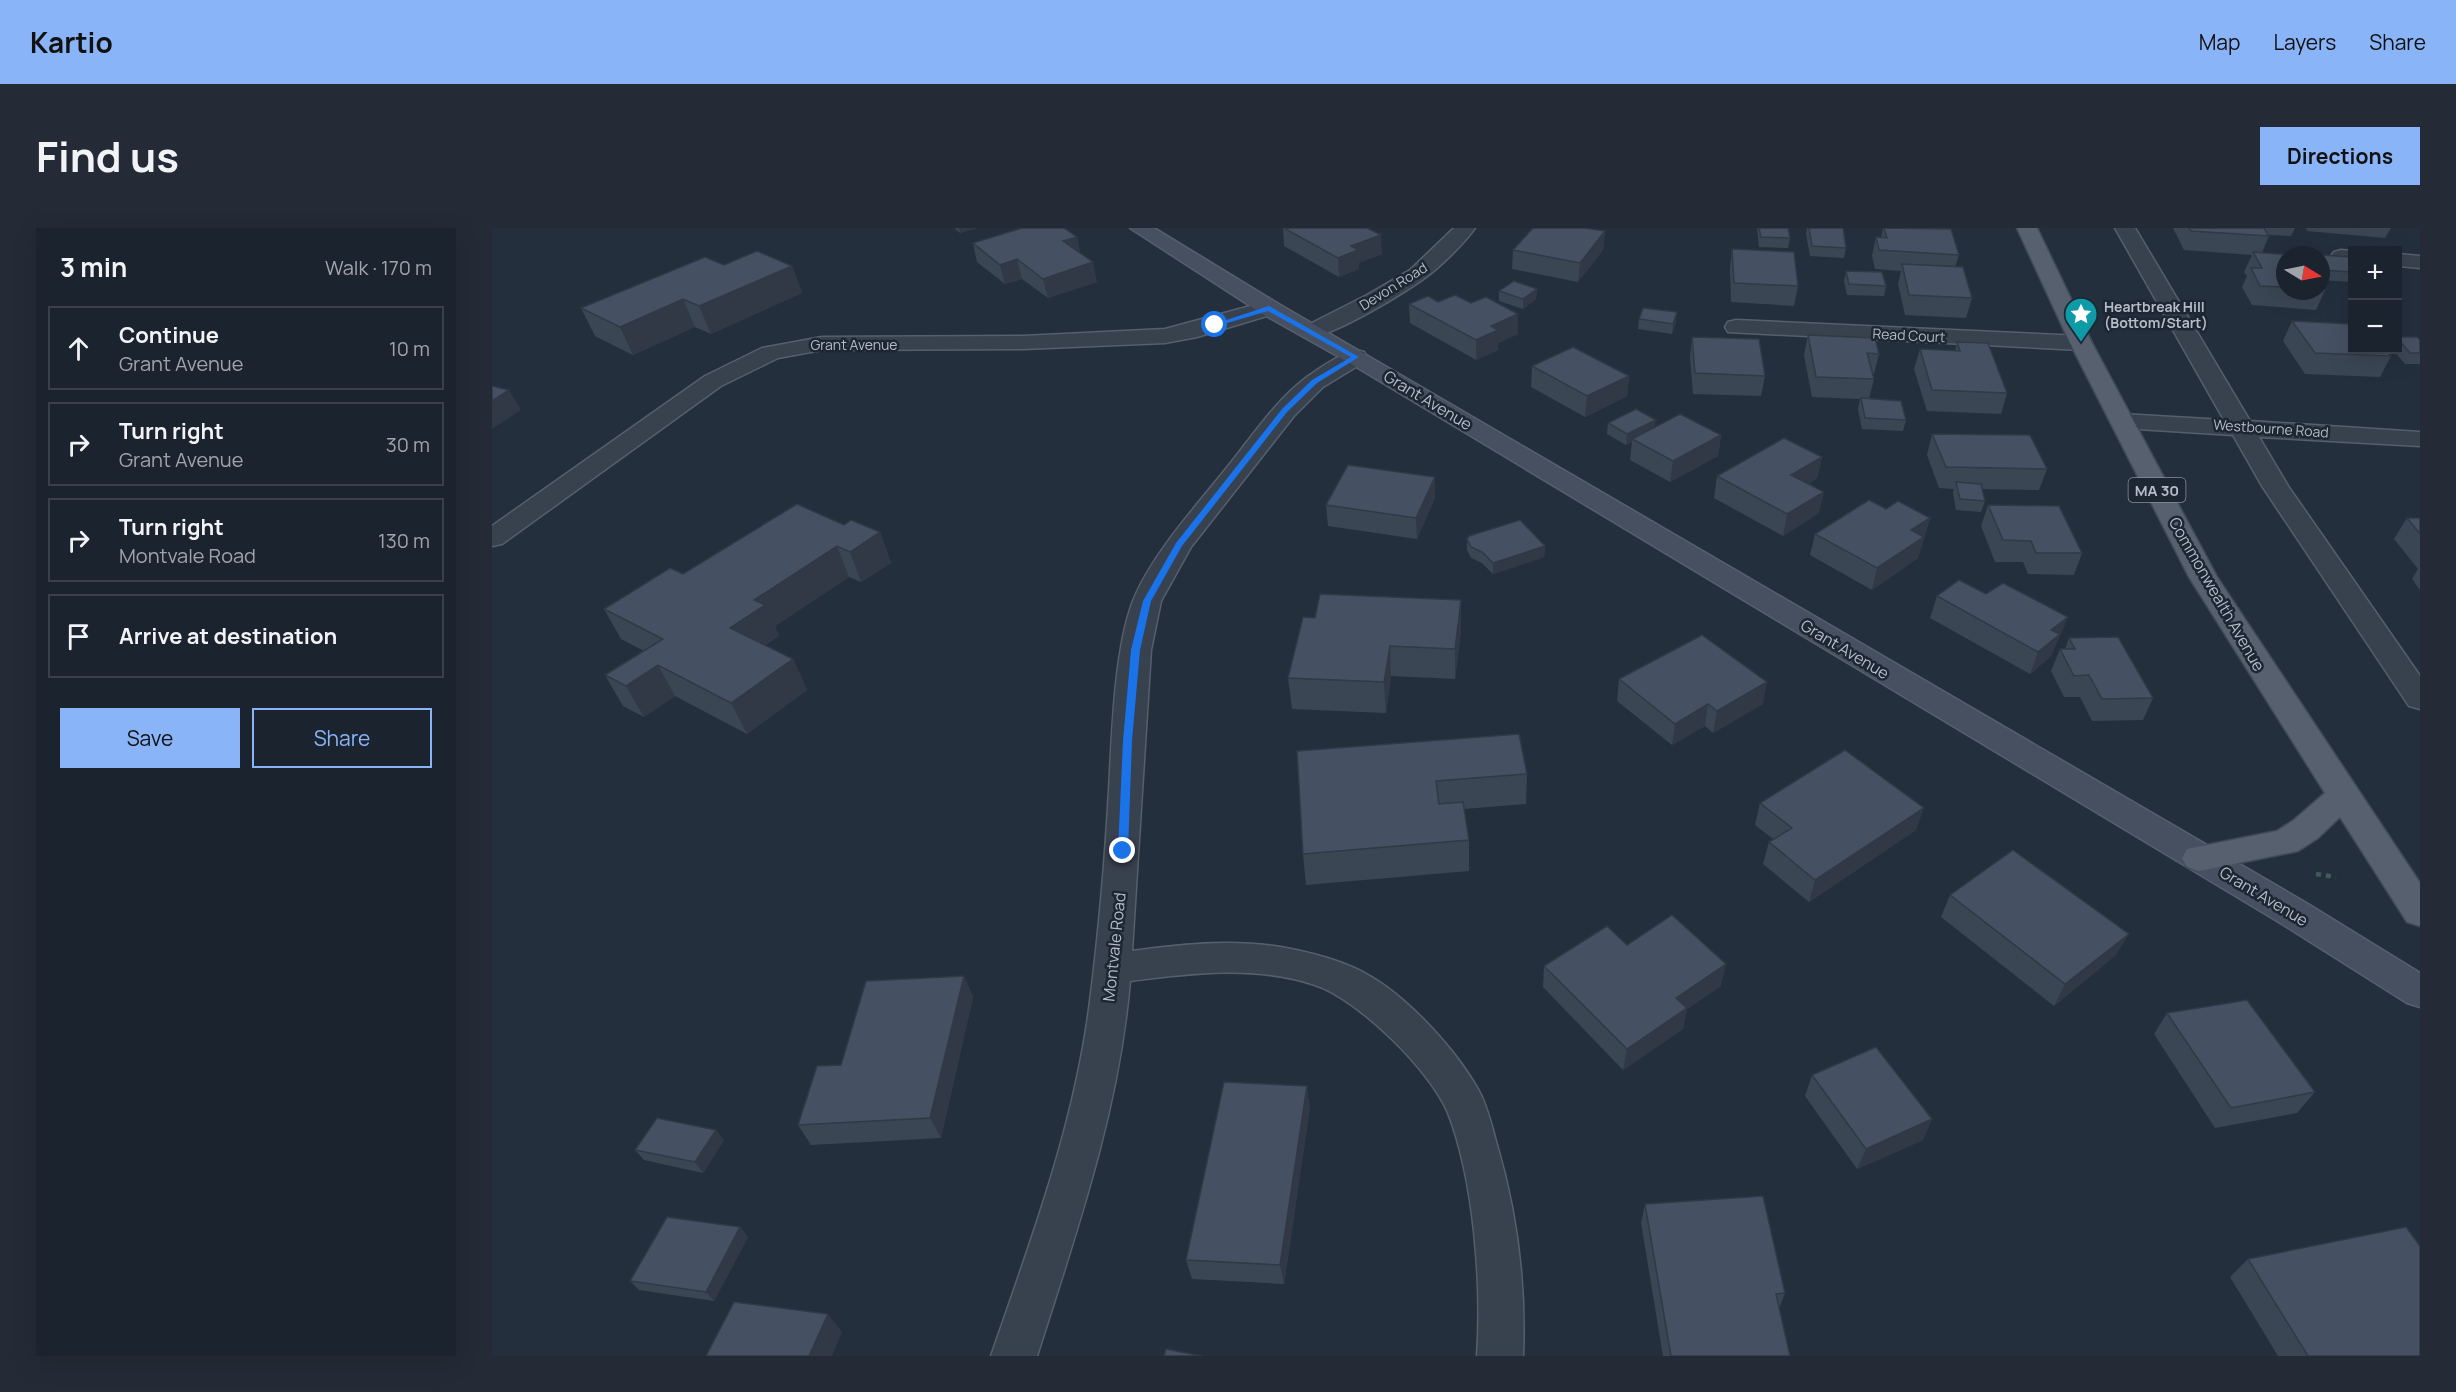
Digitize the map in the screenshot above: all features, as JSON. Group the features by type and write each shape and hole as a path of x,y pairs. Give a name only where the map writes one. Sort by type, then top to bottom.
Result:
{"main road":[{"name":"Commonwealth Avenue","path":"2027,228 2082,343 2214,594 2420,912"},
{"path":"2199,858 2286,842 2307,829 2343,795"}],"street":[{"name":"Grant Avenue","path":"1140,228 1269,308 1356,357 2199,858 2420,992"},
{"name":"Devon Road","path":"1312,332 1376,300 1417,274 1465,228"},
{"path":"2125,228 2309,540 2420,699"},
{"path":"2402,260 2420,262"},
{"name":"Grant Avenue","path":"492,538 713,381 748,362 777,350 820,342 939,344 1165,336 1206,327 1269,308"},
{"name":"Read Court","path":"1736,327 2082,343"},
{"name":"Montvale Road","path":"1014,1356 1073,1178 1095,1084 1112,968 1123,851 1128,741 1136,650 1147,601 1160,575 1199,518 1285,411 1315,382 1356,357"},
{"name":"Westbourne Road","path":"2122,421 2240,426 2420,439"},
{"path":"1112,968 1185,960 1231,958 1276,961 1314,970 1355,986 1396,1020 1438,1065 1465,1105 1482,1162 1490,1212 1498,1275 1500,1356"}],"path":[{"path":"2316,874 2336,877"}],"building":[{"path":"1022,228 1064,228 1077,237 1063,241 1093,262 1043,279 1017,259 1000,265 973,243"},
{"path":"1284,228 1367,228 1381,235 1351,246 1358,250 1338,258"},
{"path":"1533,228 1585,228 1605,231 1580,263 1513,250"},
{"path":"1759,228 1788,228 1790,238 1761,237"},
{"path":"1809,228 1843,228 1846,248 1812,246"},
{"path":"1884,228 1951,229 1959,255 1879,250 1876,237 1887,238"},
{"path":"2189,228 2264,228 2269,236 2191,231"},
{"path":"1732,249 1794,252 1798,286 1734,283"},
{"path":"757,251 792,266 699,306 683,299 620,327 581,308 705,257 724,265"},
{"path":"2253,252 2276,254 2276,287 2260,286 2251,268 2262,268"},
{"path":"2330,256 2348,257 2348,272 2330,271"},
{"path":"1902,264 1963,267 1972,298 1909,295"},
{"path":"1846,271 1882,272 1886,286 1849,284"},
{"path":"1514,281 1537,289 1523,299 1499,291"},
{"path":"1455,295 1471,303 1486,297 1518,314 1491,326 1498,330 1476,340 1409,304 1428,296 1438,302"},
{"path":"1643,308 1677,312 1673,324 1639,319"},
{"path":"2292,321 2348,324 2348,354 2389,354 2391,356 2315,353"},
{"path":"1808,335 1875,338 1879,354 1867,353 1874,379 1816,377"},
{"path":"1692,337 1759,339 1765,376 1695,373"},
{"path":"2402,337 2417,337 2420,340 2420,353 2410,353 2402,344"},
{"path":"1957,342 1988,343 2007,393 1932,390 1920,349 1960,351"},
{"path":"1573,347 1629,376 1587,396 1532,366"},
{"path":"492,386 509,390 492,401"},
{"path":"1861,398 1901,401 1906,420 1865,418"},
{"path":"1636,409 1656,420 1627,434 1608,423"},
{"path":"1680,414 1721,435 1673,461 1632,439"},
{"path":"1932,434 2030,435 2047,469 1946,467"},
{"path":"1784,438 1822,457 1791,475 1824,492 1787,514 1717,476"},
{"path":"1348,465 1435,477 1416,518 1326,505"},
{"path":"1956,482 1981,484 1985,501 1960,499"},
{"path":"1869,500 1886,509 1898,501 1930,518 1911,530 1924,537 1877,568 1815,534"},
{"path":"797,504 844,525 851,520 880,532 850,552 837,546 754,600 765,605 730,628 793,659 731,703 658,665 626,686 605,675 663,639 604,609 670,568 683,574"},
{"path":"1988,505 2059,506 2082,553 2036,553 2031,541 2003,540"},
{"path":"2407,518 2420,518 2420,534"},
{"path":"1520,520 1545,546 1493,563 1482,552 1471,547 1467,539 1469,536"},
{"path":"1959,580 1986,594 2003,583 2068,617 2051,630 2060,634 2038,652 1937,596"},
{"path":"1320,594 1461,600 1455,649 1390,646 1384,682 1288,678 1303,617 1315,618"},
{"path":"1702,635 1767,682 1717,711 1708,704 1675,724 1619,679"},
{"path":"2118,637 2153,698 2102,699 2089,675 2074,676 2060,649 2075,649 2069,638"},
{"path":"1519,734 1527,774 1436,781 1439,804 1463,802 1469,840 1303,854 1297,751"},
{"path":"1845,750 1924,808 1815,880 1769,842 1792,828 1760,803"},
{"path":"2013,850 2129,934 2065,984 1950,895"},
{"path":"1672,915 1726,964 1676,998 1687,1008 1627,1049 1544,966 1607,926 1627,945"},
{"path":"964,976 930,1118 798,1125 817,1066 841,1065 866,981"},
{"path":"2247,1000 2315,1092 2231,1108 2167,1013"},
{"path":"1876,1047 1932,1119 1866,1149 1812,1075"},
{"path":"1224,1082 1307,1086 1280,1265 1186,1260"},
{"path":"657,1118 716,1130 695,1162 635,1150"},
{"path":"1763,1196 1785,1293 1776,1294 1790,1356 1671,1356 1645,1204"},
{"path":"667,1217 740,1227 706,1292 630,1281"},
{"path":"2406,1227 2420,1246 2420,1356 2308,1356 2248,1259"},
{"path":"734,1302 828,1314 809,1356 706,1356"},
{"path":"1166,1349 1202,1356 1164,1356"}],"place":[{"name":"Heartbreak Hill (Bottom/Start)","path":"2081,343"}],"route":[{"path":"1123,851 1128,741 1136,650 1141,618 1147,601 1160,575 1205,508 1285,411 1315,382 1356,357 1269,308 1215,325"}]}
